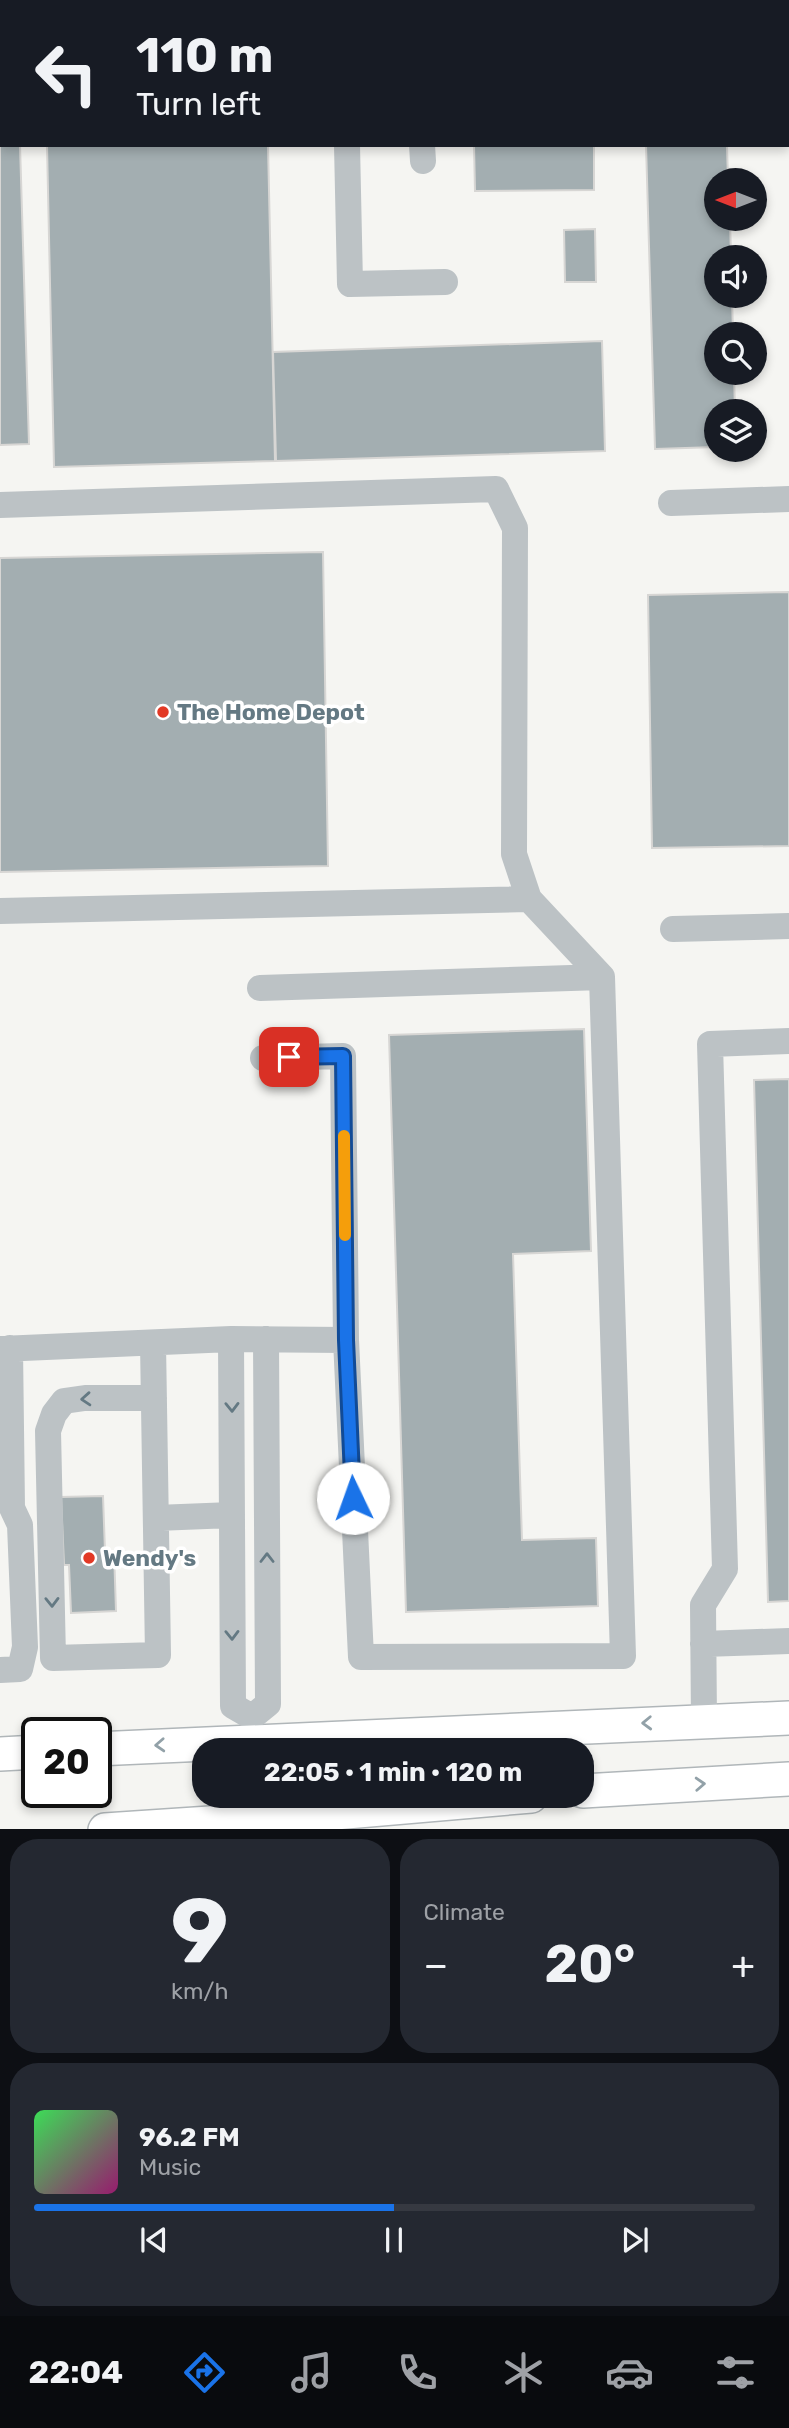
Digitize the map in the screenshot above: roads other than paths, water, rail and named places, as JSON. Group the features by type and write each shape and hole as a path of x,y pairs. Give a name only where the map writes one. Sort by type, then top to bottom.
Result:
{"main road":[{"path":"112,1748 253,1736 789,1718"},
{"path":"0,1754 21,1753"},
{"path":"594,1790 789,1779"},
{"path":"105,1829 357,1808"}],"lane":[{"path":"347,147 350,284 445,282"},
{"path":"0,506 496,489 515,528 514,854 529,899 603,977 623,1656 361,1657 346,1340 343,1056 263,1058"},
{"path":"671,503 789,499"},
{"path":"0,911 529,899"},
{"path":"673,929 789,926"},
{"path":"260,988 603,977"},
{"path":"704,1721 703,1605 724,1569 710,1044 789,1041"},
{"path":"0,1670 20,1669 25,1647 20,1525 6,1508 5,1349 231,1339 346,1340"},
{"path":"231,1339 233,1706 253,1736"},
{"path":"253,1736 268,1704 265,1339"},
{"path":"153,1343 154,1398 156,1518 158,1655 53,1658 48,1431 54,1414 64,1401 85,1398 154,1398"},
{"path":"156,1518 232,1515"},
{"path":"703,1644 789,1641"}],"place":[{"name":"The Home Depot","path":"163,712"},
{"name":"Wendy's","path":"89,1558"}]}
